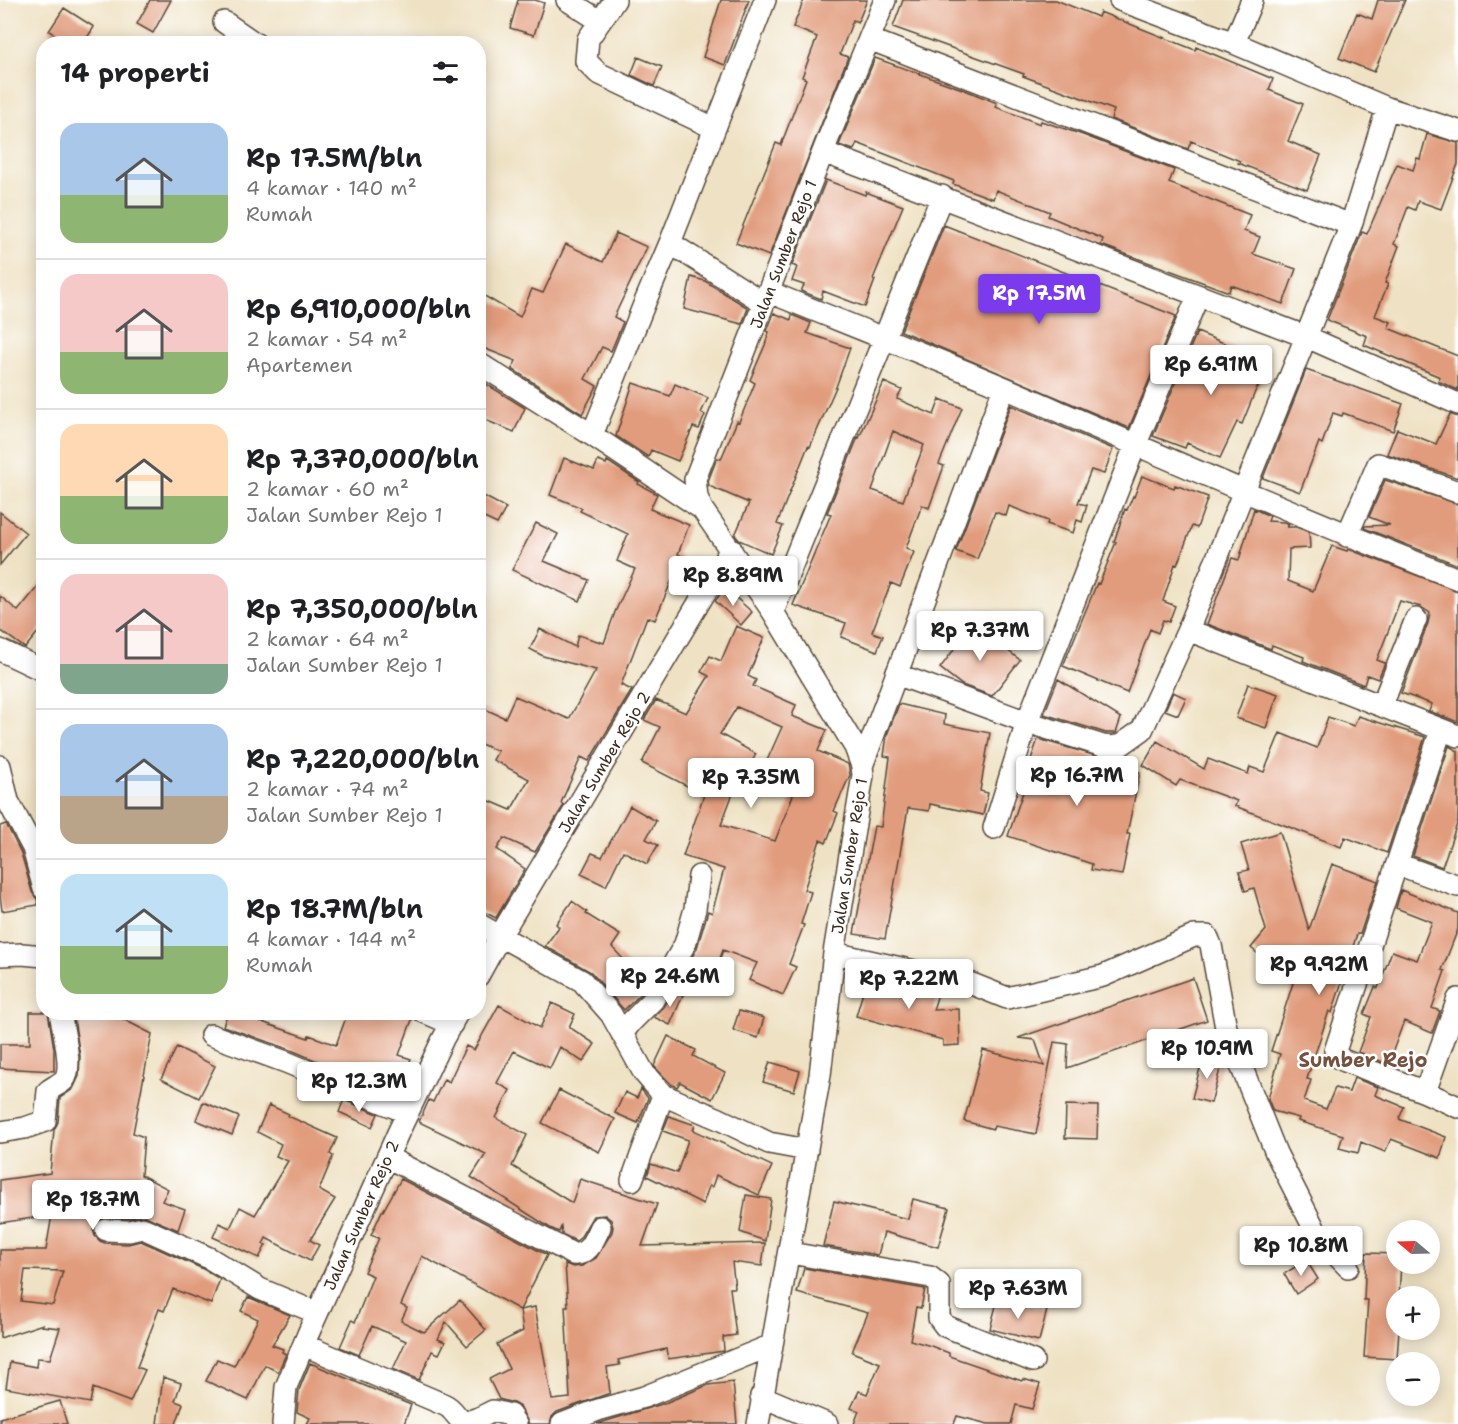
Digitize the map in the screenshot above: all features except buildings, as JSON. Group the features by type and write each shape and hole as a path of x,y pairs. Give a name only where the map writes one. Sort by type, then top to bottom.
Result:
{"street":[{"path":"567,0 600,21"},
{"path":"615,0 588,39 585,51 586,61 590,67 604,76 714,128"},
{"path":"592,435 765,0"},
{"name":"Jalan Sumber Rejo 1","path":"758,1424 761,1396 790,1253 820,1075 834,953 862,782 862,766 855,747 773,612 732,549 702,509 697,497 695,479 885,0"},
{"path":"1120,0 1234,44 1387,108 1458,131"},
{"path":"1234,44 1252,0"},
{"path":"224,22 244,36"},
{"path":"869,39 1351,225"},
{"path":"896,674 1027,722 1103,746 1112,747 1128,742 1142,730 1188,630 1307,337 1351,225 1387,108"},
{"path":"823,152 1307,337 1458,404"},
{"path":"773,612 942,196"},
{"path":"670,243 767,297 884,338 1347,536 1458,579"},
{"path":"994,828 1027,722 1135,446 1198,296"},
{"name":"Jalan Sumber Rejo 1","path":"486,368 592,435 702,509"},
{"path":"862,766 1004,388"},
{"path":"1347,536 1378,464 1458,492"},
{"name":"Jalan Sumber Rejo 2","path":"486,961 732,549"},
{"path":"1382,705 1416,618"},
{"path":"1188,630 1449,733 1397,864 1335,1051 1345,1061 1458,1107"},
{"path":"0,651 36,667"},
{"path":"0,766 8,801 33,848 36,859"},
{"path":"1397,864 1458,886"},
{"path":"622,1034 653,1000 685,944 695,909 699,876"},
{"path":"486,928 582,981 611,1014 644,1073 663,1095 769,1143 807,1150"},
{"path":"834,953 972,984 1007,998 1104,976 1194,936 1207,936 1211,945 1226,1028 1276,1153 1318,1236 1348,1267"},
{"path":"0,955 36,955"},
{"path":"1425,1092 1458,999"},
{"path":"0,1132 25,1128 45,1121 48,1091 63,1081 66,1074 68,1060 61,1020"},
{"name":"Jalan Sumber Rejo 2","path":"283,1424 286,1387 317,1313 387,1157 454,1020"},
{"path":"211,1035 286,1062 408,1113"},
{"path":"632,1180 663,1095"},
{"path":"387,1157 573,1254 583,1254 587,1250 600,1227"},
{"path":"106,1230 146,1229 209,1258 260,1289 317,1313"},
{"path":"790,1253 930,1277 939,1284 939,1318 945,1326 1033,1362"},
{"path":"304,1345 452,1408 464,1423 493,1410 510,1415 516,1424"},
{"path":"562,1424 663,1390 772,1345"},
{"path":"761,1396 827,1424"}],"district":[{"name":"Sumber Rejo","path":"1363,1060"}]}
